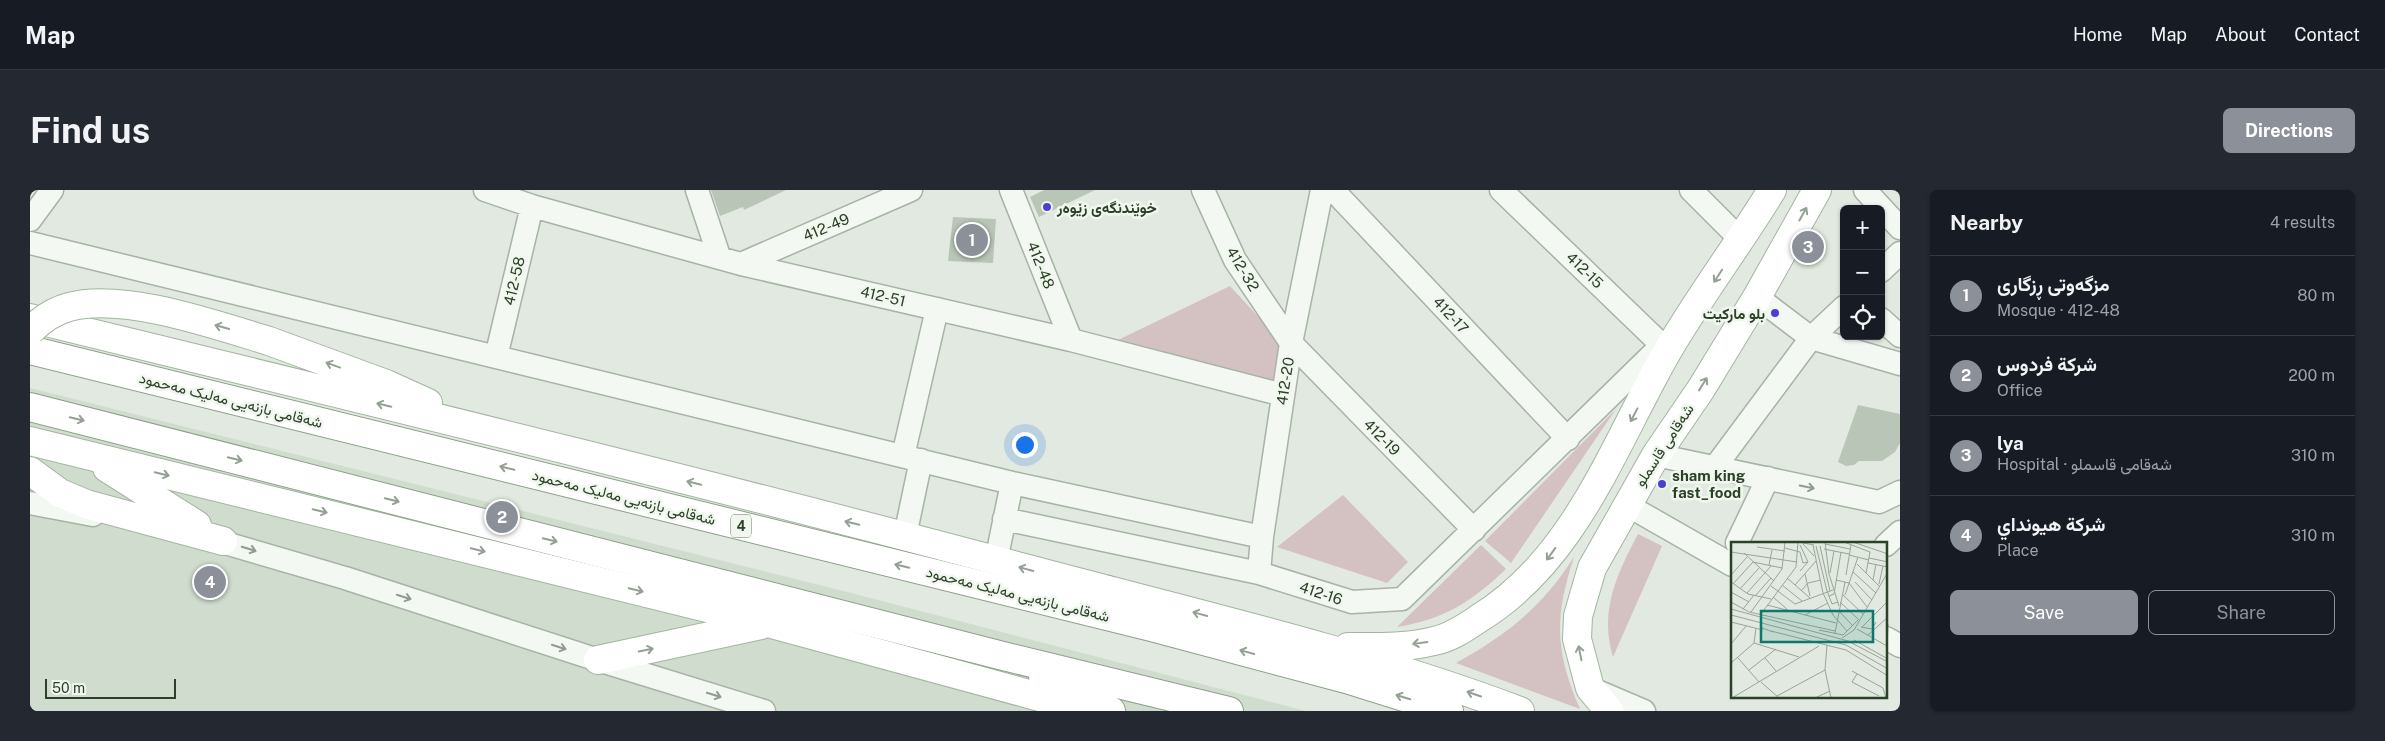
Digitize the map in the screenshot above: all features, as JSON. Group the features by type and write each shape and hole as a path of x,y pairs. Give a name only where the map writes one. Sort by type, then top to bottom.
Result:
{"main road":[{"path":"1319,647 1406,645 1436,641 1462,629 1514,595 1533,577 1576,520 1597,484 1665,348 1741,240 1772,190"},
{"name":"شەقامی قاسملو","path":"1609,711 1590,688 1577,639 1578,616 1592,568 1656,455 1700,389 1757,297 1817,190"},
{"path":"30,331 53,314 70,307 107,304 179,316 269,341 386,384 491,431"},
{"path":"30,318 491,431 996,560 1319,647 1440,683 1520,711"},
{"name":"شەقامی بازنەیی مەلیک مەحمود","path":"30,350 1225,646 1346,679 1449,711"},
{"path":"30,407 1006,657 1230,711"},
{"path":"30,441 88,457 350,518 768,623 1092,711"},
{"path":"88,457 223,541"},
{"path":"30,472 60,493 86,504 223,541"},
{"path":"1597,484 1627,505"},
{"path":"1009,592 1107,590"},
{"path":"598,660 768,623"},
{"path":"1006,657 1111,711"}],"street":[{"path":"30,220 52,190"},
{"name":"412-51","path":"486,190 532,206 718,256 741,264 1071,340 1283,395"},
{"path":"697,190 718,256"},
{"name":"412-49","path":"741,264 909,190"},
{"name":"412-48","path":"1011,190 1071,340"},
{"name":"412-32","path":"1203,190 1235,260 1291,343"},
{"name":"412-20","path":"1259,573 1262,537 1291,343 1322,190"},
{"name":"412-17","path":"1333,190 1568,439"},
{"name":"412-15","path":"1501,190 1665,348"},
{"path":"1691,190 1741,240"},
{"path":"1865,190 1900,228"},
{"name":"412-58","path":"496,356 532,206"},
{"path":"30,243 1012,482 1262,537"},
{"path":"1885,268 1900,253"},
{"path":"1757,297 1811,338 1900,364"},
{"path":"905,536 912,458 937,309"},
{"path":"1715,467 1811,338 1840,312"},
{"path":"1885,323 1900,336"},
{"name":"412-19","path":"1291,343 1474,530"},
{"name":"412-16","path":"1004,519 1259,573 1352,602 1402,599 1665,348"},
{"path":"1656,455 1879,502 1900,492"},
{"path":"1739,542 1768,478"},
{"path":"996,560 1012,482"},
{"path":"30,503 223,541 764,711"},
{"path":"1627,505 1731,555"},
{"path":"1888,543 1900,532"},
{"path":"1888,639 1900,646"},
{"path":"1590,688 1644,711"}],"shaded area":[{"path":"1230,286 1276,336 1279,360 1271,383 1261,386 1118,340"},
{"path":"30,388 847,592 1306,711 30,711"},
{"path":"1616,409 1511,563 1485,541"},
{"path":"1343,495 1408,562 1387,583 1277,547"},
{"path":"1638,534 1662,546 1613,657 1608,624 1612,593 1623,564"},
{"path":"1481,545 1506,569 1469,600 1443,614 1414,624 1397,627"},
{"path":"1574,557 1563,598 1560,634 1566,669 1580,709 1456,663 1491,642 1522,618 1549,591"}],"building":[{"path":"711,190 786,190 744,210 743,207 720,216"},
{"name":"خوێندنگەی زێوەر","path":"1044,190 1095,190 1039,217 1030,197"},
{"path":"953,217 996,219 993,263 948,261"},
{"path":"1858,405 1900,414 1900,443 1895,452 1882,461 1859,461 1854,465 1846,466 1838,462"}],"place":[{"name":"خوێندنگەی زێوەر","path":"1047,207"},
{"name":"مزگەوتی ڕزگاری","path":"972,240"},
{"name":"lya","path":"1808,247"},
{"name":"بلو ماركيت","path":"1775,313"},
{"name":"sham king fast_food","path":"1662,484"},
{"name":"شركة فردوس","path":"502,517"},
{"name":"شركة هيونداي","path":"210,582"}]}
